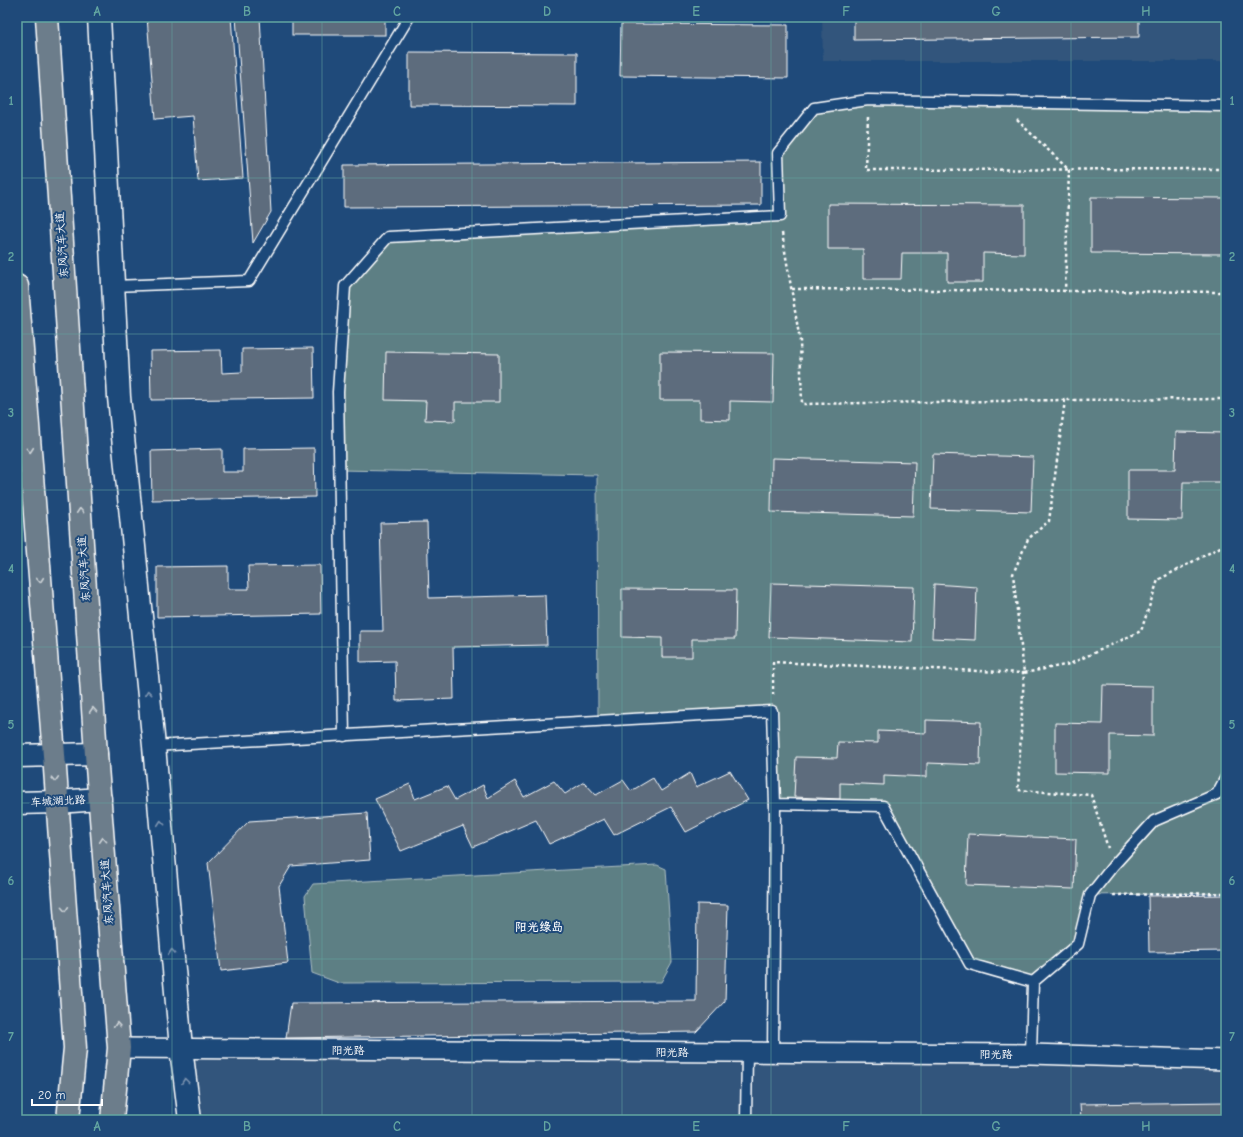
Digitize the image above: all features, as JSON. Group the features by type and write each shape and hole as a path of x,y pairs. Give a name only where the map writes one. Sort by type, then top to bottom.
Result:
{"main road":[{"name":"东风汽车大道","path":"47,17 96,754 119,1048 112,1120"},
{"path":"17,286 54,755 75,1048 68,1120"}],"street":[{"path":"99,17 119,397 154,746 181,1048 190,1120"},
{"path":"17,756 96,754"},
{"name":"车城湖北路","path":"17,803 57,802 100,798"},
{"name":"阳光路","path":"119,1048 1031,1054 1226,1060"}],"lane":[{"path":"113,286 249,281 409,17"},
{"path":"344,736 338,392 345,286 388,238 780,216 778,153 814,108 868,100 1226,106"},
{"path":"154,746 772,711 775,804 773,1052"},
{"path":"1031,1054 1033,982 1078,944 1090,895 1113,866 1154,821 1217,794 1226,777"},
{"path":"775,804 883,806 970,964 1033,982"},
{"path":"746,1120 747,1052"}],"path":[{"path":"868,100 866,170 1226,170"},
{"path":"998,102 1069,170 1065,291"},
{"path":"780,216 800,341 802,404 1226,399"},
{"path":"792,290 1226,292"},
{"path":"1065,400 1049,521 1028,539 1013,574 1024,673 1018,790 1091,795 1113,866"},
{"path":"772,711 773,662 1024,673 1070,664 1141,630 1158,580 1226,544"},
{"path":"1090,895 1226,893"}],"shaded area":[{"path":"822,17 1226,17 1226,61 823,61"},
{"path":"181,1048 1226,1060 1226,1120 179,1120"}],"green space":[{"path":"868,100 1226,106 1226,893 1090,895 1078,944 1033,982 970,964 883,806 775,804 772,711 598,721 597,475 340,470 345,286 388,237 779,216 778,153 814,108"},
{"path":"657,865 666,869 672,962 661,982 339,983 312,973 305,896 313,884"}],"building":[{"path":"147,17 231,17 243,178 198,181 193,116 155,119"},
{"path":"236,17 260,17 271,212 253,243"},
{"path":"292,17 385,17 385,35 292,35"},
{"path":"854,17 1139,17 1139,37 854,40"},
{"path":"621,24 788,25 788,78 620,76"},
{"path":"409,52 577,53 577,106 409,105"},
{"path":"761,162 761,205 344,207 344,165"},
{"path":"1091,197 1226,198 1226,254 1091,253"},
{"path":"828,204 1024,205 1024,254 983,253 983,282 947,282 947,253 902,253 901,279 863,279 863,249 828,249"},
{"path":"313,348 314,398 151,400 150,351 221,350 222,373 242,372 242,349"},
{"path":"386,352 499,354 499,402 455,402 455,421 425,420 426,401 385,400"},
{"path":"660,352 774,353 773,402 730,401 730,420 700,419 700,400 660,400"},
{"path":"1176,432 1226,433 1226,482 1183,482 1182,520 1128,519 1128,470 1175,470"},
{"path":"314,448 315,497 152,500 151,451 222,449 222,472 243,472 243,449"},
{"path":"933,454 1033,457 1031,512 931,509"},
{"path":"772,458 915,462 913,516 771,512"},
{"path":"427,522 429,598 545,595 547,645 453,647 454,699 396,701 395,661 360,662 360,631 383,631 380,523"},
{"path":"320,565 321,614 157,617 157,567 228,566 228,589 249,589 248,566"},
{"path":"771,583 914,587 912,642 769,637"},
{"path":"934,584 977,587 975,640 932,638"},
{"path":"622,589 736,590 735,639 692,639 692,657 662,657 662,638 622,637"},
{"path":"1103,685 1153,686 1153,736 1110,735 1110,773 1055,772 1055,723 1102,724"},
{"path":"926,720 981,722 980,765 927,763 927,777 884,775 884,785 840,783 840,799 794,797 796,757 837,758 838,742 878,743 878,731 926,733"},
{"path":"730,771 748,800 686,832 671,807 614,835 604,819 549,844 536,820 473,847 463,826 401,851 375,799 410,784 415,799 447,786 455,800 483,785 488,798 515,781 524,797 554,781 565,794 584,782 596,795 623,780 631,791 653,778 661,791 690,773 696,787"},
{"path":"367,813 370,860 291,866 279,886 288,963 221,971 208,863 249,821"},
{"path":"968,834 1076,839 1074,889 966,885"},
{"path":"1226,895 1226,951 1149,952 1148,896"},
{"path":"697,904 728,905 725,1001 696,1032 286,1038 291,1003 696,1001"},
{"path":"1226,1102 1226,1120 1081,1120 1080,1104"}],"district":[{"name":"阳光绿岛","path":"539,927"}]}
